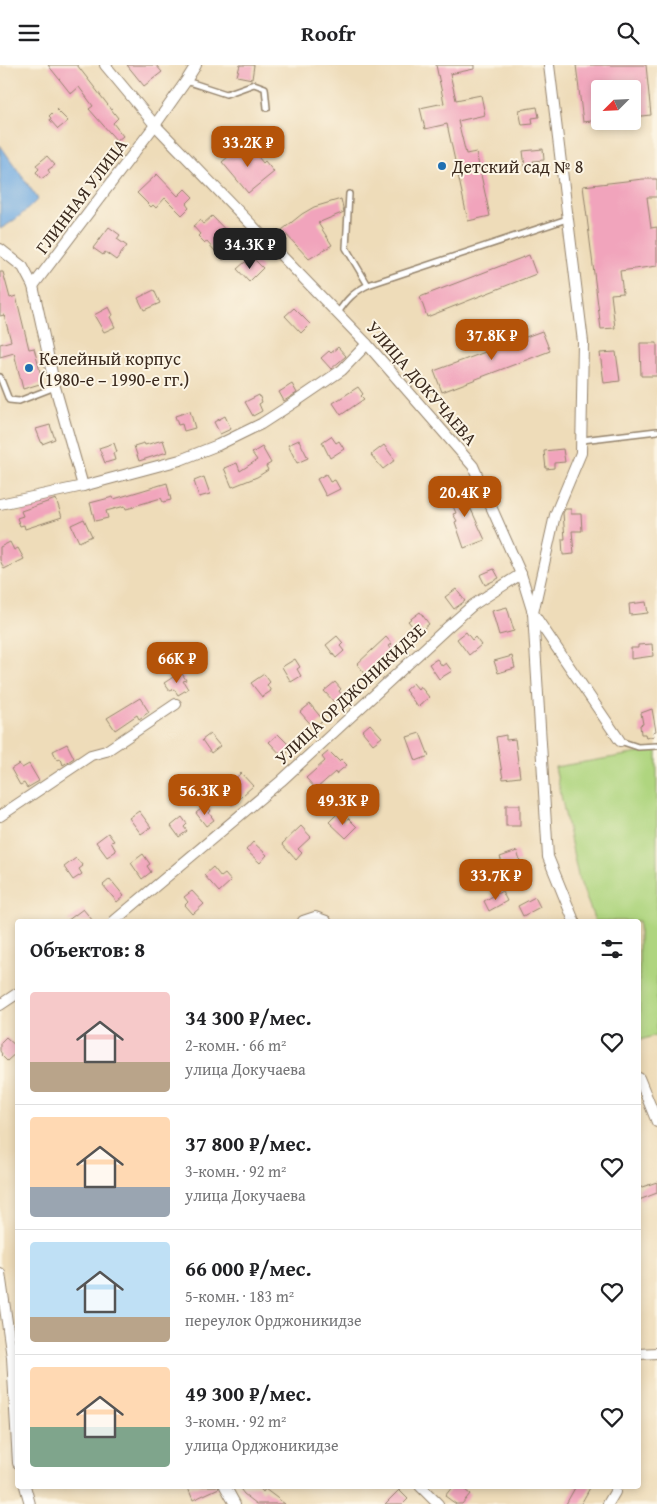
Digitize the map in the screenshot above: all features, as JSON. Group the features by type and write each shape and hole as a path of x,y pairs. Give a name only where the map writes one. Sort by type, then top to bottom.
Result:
{"street":[{"name":"УЛИЦА ДОКУЧАЕВА","path":"105,65 155,125 367,344 473,466 521,574 533,613 548,857 573,919"},
{"name":"ГЛИННАЯ УЛИЦА","path":"32,286 155,125 196,65"},
{"path":"549,65 583,342 582,453 555,515 533,613 620,741"},
{"name":"ГЛИННАЯ УЛИЦА","path":"0,249 23,267 32,286 55,387 82,486"},
{"path":"0,504 82,486 180,459 218,445 261,424 342,370 367,344"},
{"name":"УЛИЦА ОРДЖОНИКИДЗЕ","path":"116,919 281,781 473,605 521,574"},
{"path":"0,816 91,755 106,751 176,704"},
{"path":"0,1005 15,995"},
{"path":"641,1082 657,1122"},
{"path":"0,1273 12,1357 15,1410"},
{"path":"641,1354 657,1353"},
{"path":"26,1489 30,1504"},
{"path":"227,1489 235,1504"},
{"path":"423,1489 438,1504"},
{"path":"608,1504 615,1493"}],"lane":[{"path":"186,81 226,94 254,85 265,88 267,108"},
{"path":"349,194 346,249 368,285"},
{"path":"338,313 346,300 368,285 567,219"},
{"path":"0,377 1,385 9,400 19,401 55,387"},
{"path":"582,440 657,431"},
{"path":"620,741 638,747 657,746"}],"green space":[{"path":"657,750 657,1035 641,1040 641,919 594,919 578,876 555,767"}],"water":[{"path":"0,145 38,199 11,223 0,229"}],"building":[{"path":"48,65 77,65 118,118 113,123 123,136 117,141 89,109 93,106 79,87 71,94"},
{"path":"127,65 156,65 162,72 144,86"},
{"path":"240,65 254,65 252,79 237,76"},
{"path":"436,65 474,65 474,69 450,74 456,100 481,95 485,115 458,121 466,154 476,152 490,216 468,221 447,124 425,129 420,108 444,103"},
{"path":"576,65 646,65 651,115 641,116 641,80 591,80 591,121 583,122"},
{"path":"537,107 539,117 532,118 533,124 522,125 519,110"},
{"path":"56,109 68,121 58,129 49,116"},
{"path":"246,142 263,163 265,161 274,172 248,193 222,162"},
{"path":"543,149 544,160 533,161 533,166 525,167 523,151"},
{"path":"47,156 55,165 48,170 50,173 41,179 36,172 39,169 36,165"},
{"path":"157,174 178,196 185,189 193,197 186,204 189,208 182,215 165,198 156,208 153,205 151,207 137,193"},
{"path":"657,179 657,197 647,197 651,228 657,227 657,266 620,271 623,293 611,294 615,328 601,329 583,186"},
{"path":"341,199 344,212 318,223 332,245 309,259 282,230 314,207"},
{"path":"212,216 237,242 228,250 231,253 223,260 207,242 205,243 198,236 200,234 193,226 200,220 203,224"},
{"path":"109,227 120,235 117,239 127,246 116,260 105,252 103,255 93,248"},
{"path":"529,255 536,274 427,317 420,297"},
{"path":"254,259 263,268 249,282 237,269 245,262 248,265"},
{"path":"0,272 3,272 10,298 16,296 29,349 34,348 43,383 23,389 14,353 0,357 0,344 11,341 4,315 0,316"},
{"path":"154,290 160,303 144,310 138,298"},
{"path":"109,307 113,315 110,317 115,327 104,332 94,315"},
{"path":"294,308 310,324 301,333 285,316"},
{"path":"542,331 550,351 442,392 434,371"},
{"path":"640,343 657,343 657,376 641,376"},
{"path":"338,347 346,356 331,369 321,358 329,351 331,353"},
{"path":"616,352 620,381 604,383 600,353"},
{"path":"292,384 297,393 284,401 279,392"},
{"path":"358,387 364,399 341,415 333,403"},
{"path":"259,395 262,402 259,404 262,411 253,416 245,402"},
{"path":"190,411 195,428 184,431 182,424 178,425 175,416"},
{"path":"225,416 231,429 220,434 214,422"},
{"path":"50,425 55,439 42,444 36,429"},
{"path":"331,436 336,443 339,441 344,449 330,458 322,442"},
{"path":"163,440 167,452 139,461 134,446"},
{"path":"299,440 308,458 297,463 288,445"},
{"path":"114,443 117,452 113,453 115,460 105,463 99,448"},
{"path":"384,445 395,460 383,469 371,455"},
{"path":"262,447 271,463 266,466 268,470 257,477 232,487 224,468 237,463 240,471 257,460 252,453"},
{"path":"563,449 565,462 554,463 554,468 546,469 544,451"},
{"path":"326,474 330,482 335,480 340,489 326,496 317,479"},
{"path":"204,477 210,494 199,497 194,481"},
{"path":"167,483 171,500 163,502 161,498 126,509 125,506 106,511 108,518 95,521 90,503 113,497 114,499"},
{"path":"463,485 467,495 465,496 485,540 464,548 455,522 457,521 453,514 456,513 447,492"},
{"path":"56,499 62,517 25,529 24,525 20,526 17,518 23,516 21,511"},
{"path":"565,509 571,509 571,514 581,514 582,531 572,531 574,554 563,555 562,539 565,539 563,513"},
{"path":"84,519 92,536 79,542 71,525"},
{"path":"10,542 14,550 18,548 24,559 4,569 0,560 0,547"},
{"path":"494,569 499,578 485,585 480,575"},
{"path":"456,589 465,601 454,609 445,597"},
{"path":"646,602 648,613 630,615 629,604"},
{"path":"507,607 514,631 499,635 492,611"},
{"path":"420,612 429,624 418,633 408,621"},
{"path":"466,632 472,640 475,637 481,645 469,655 457,639"},
{"path":"337,636 343,643 340,646 344,651 336,658 326,645"},
{"path":"386,637 392,644 389,646 396,655 368,677 357,664"},
{"path":"652,644 653,656 631,659 631,648 638,648 638,645"},
{"path":"512,656 515,668 498,673 494,661"},
{"path":"295,659 300,667 297,669 301,676 291,682 282,667"},
{"path":"437,659 442,666 446,663 452,671 439,679 429,664"},
{"path":"181,672 186,680 183,681 188,689 178,695 174,689 170,691 164,683"},
{"path":"264,674 270,682 267,685 271,691 262,697 251,683"},
{"path":"335,682 341,689 339,691 344,698 336,704 324,691"},
{"path":"413,683 418,689 420,686 429,697 418,707 405,690"},
{"path":"140,698 149,712 139,719 137,715 115,730 107,718"},
{"path":"310,704 323,720 314,728 300,712"},
{"path":"652,709 656,731 653,732 654,736 646,738 645,734 641,734 640,725 643,724 641,713"},
{"path":"370,724 382,737 373,744 362,731"},
{"path":"420,733 429,756 416,761 407,737"},
{"path":"210,734 220,746 211,753 202,740"},
{"path":"278,734 292,748 283,757 269,742"},
{"path":"506,735 506,740 515,739 520,777 503,779 496,737"},
{"path":"67,744 74,758 63,765 61,759 57,760 53,751"},
{"path":"329,751 339,761 341,759 347,765 336,774 335,772 316,789 306,778 325,761 322,757"},
{"path":"19,764 22,768 29,764 39,781 27,788 24,783 20,785 11,769"},
{"path":"241,773 253,786 232,805 221,792"},
{"path":"206,805 211,811 209,813 214,820 206,826 196,813"},
{"path":"506,805 520,805 520,826 506,826"},
{"path":"139,811 151,827 141,834 129,818"},
{"path":"337,814 345,822 348,818 357,827 346,838 329,822"},
{"path":"182,817 187,824 184,827 187,831 179,837 171,826"},
{"path":"301,826 311,837 298,849 302,853 296,860 282,844"},
{"path":"108,833 114,841 111,842 116,851 107,857 96,842"},
{"path":"253,842 267,855 260,863 246,850"},
{"path":"517,851 520,861 504,867 500,857"},
{"path":"143,854 150,864 147,866 151,872 142,879 131,863"},
{"path":"76,858 83,866 79,869 82,874 73,880 64,867"},
{"path":"213,867 221,877 225,874 231,881 219,892 204,875"},
{"path":"110,879 124,896 117,902 103,885"},
{"path":"192,891 204,904 193,914 185,905 188,902 184,897"},
{"path":"502,891 507,901 489,911 484,901"},
{"path":"535,897 540,907 523,916 518,906"},
{"path":"83,909 91,919 70,919"},
{"path":"6,1037 15,1045 15,1054 7,1061 1,1055 0,1043"},
{"path":"657,1182 657,1193 641,1199 641,1187"},
{"path":"188,1489 217,1489 193,1500"},
{"path":"240,1489 260,1489 263,1492 265,1489 285,1504 257,1504"},
{"path":"451,1489 464,1489 470,1494 462,1504 456,1504 445,1496"},
{"path":"574,1489 589,1489 581,1504 566,1504"},
{"path":"399,1490 408,1499 403,1504 385,1504"}],"place":[{"name":"Детский сад № 8","path":"442,166"},
{"name":"Келейный корпус (1980-е – 1990-е гг.)","path":"29,368"}]}
